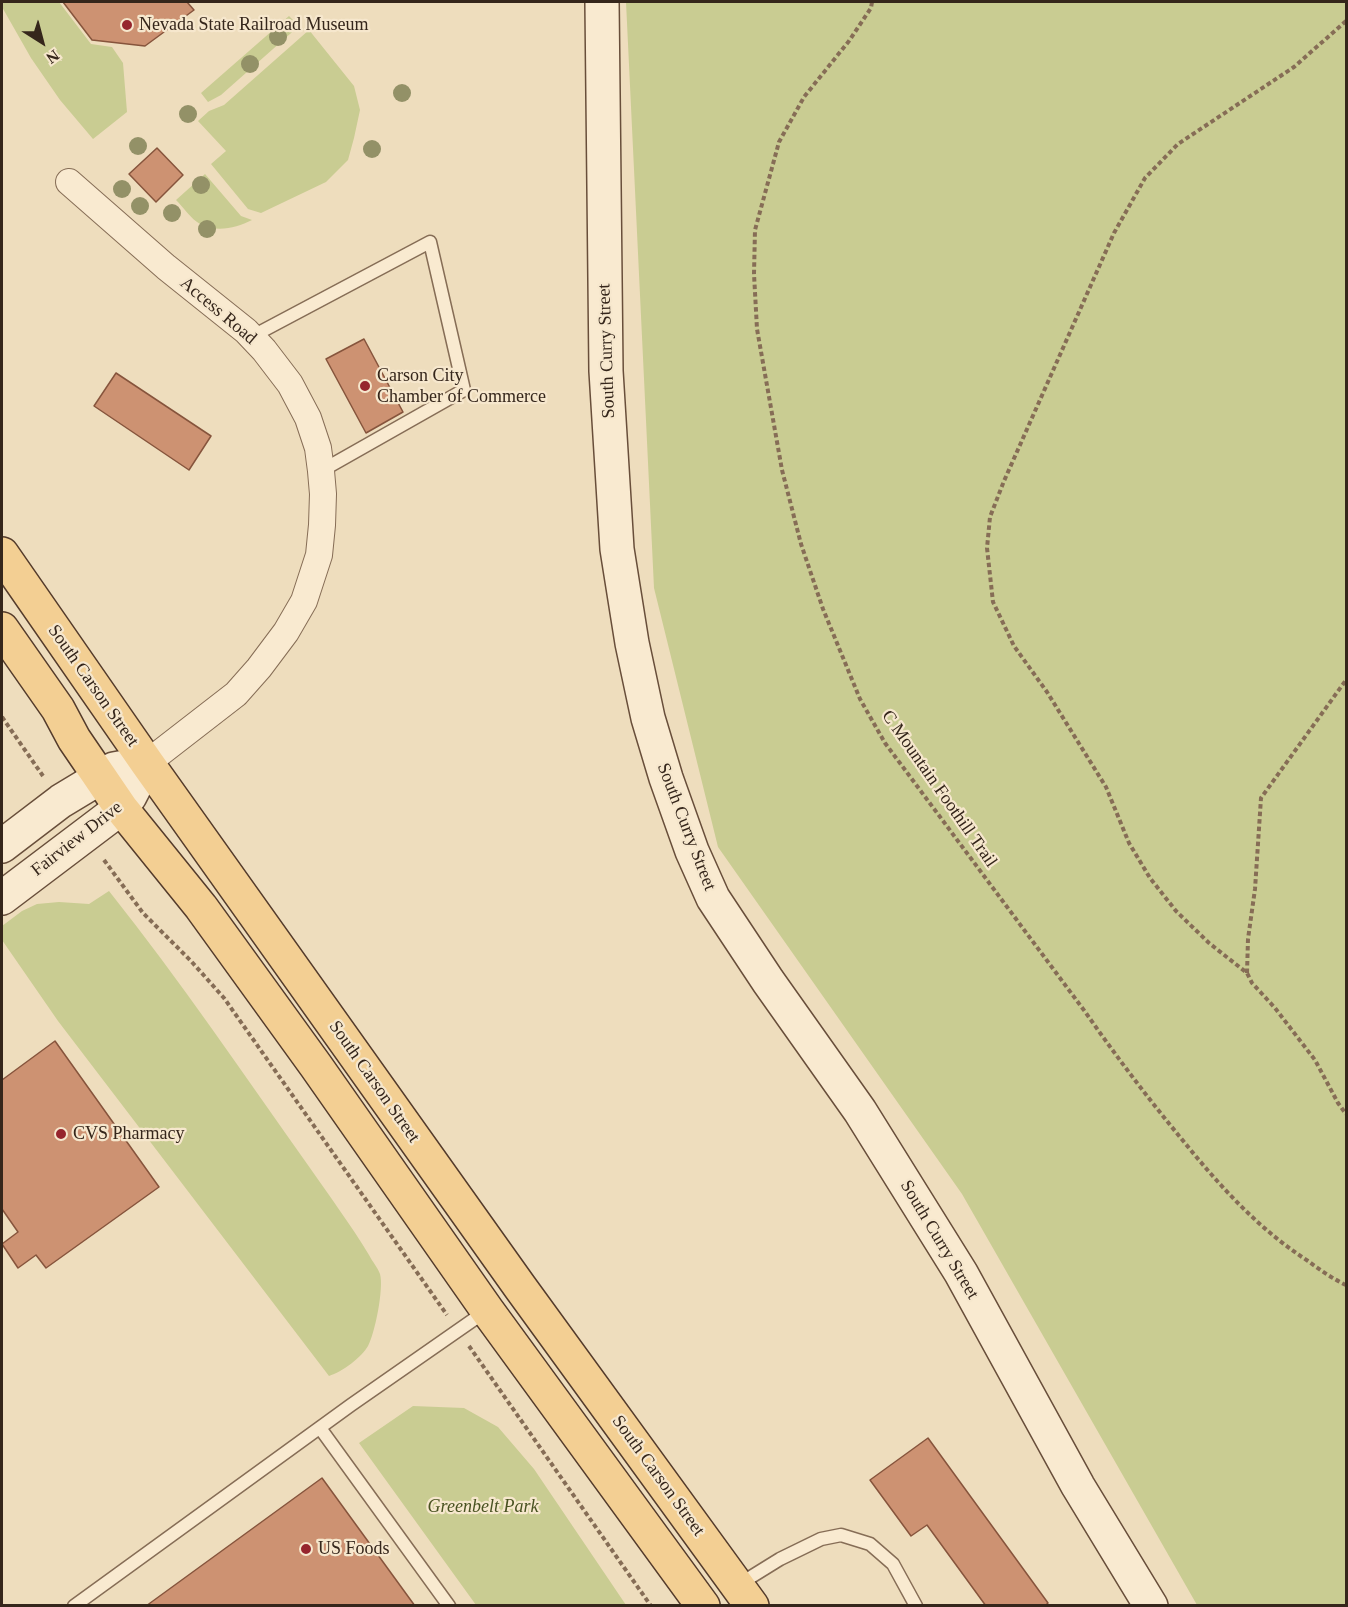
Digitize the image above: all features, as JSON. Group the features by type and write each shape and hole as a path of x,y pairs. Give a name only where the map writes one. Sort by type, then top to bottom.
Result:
{"main road":[{"name":"South Carson Street","path":"2,555 520,1287 745,1596"},
{"path":"2,629 58,709 74,739 121,808 201,907 487,1310 703,1605"},
{"path":"487,1310 520,1287"}],"street":[{"name":"South Curry Street","path":"602,2 606,371 617,549 632,643 648,718 666,778 692,851 713,898 768,981 860,1111 961,1273 1078,1486 1151,1605"},
{"name":"Access Road","path":"69,182 166,267 225,314 264,350 290,384 308,418 318,448 323,494 322,525 319,555 304,601 286,632 236,694 147,763"},
{"name":"Fairview Drive","path":"2,846 61,801 100,777 114,769 147,763"},
{"name":"Fairview Drive","path":"2,898 121,808 147,763"}],"lane":[{"path":"251,337 430,242 464,390 321,471"},
{"path":"74,1605 487,1310"},
{"path":"320,1428 448,1605"},
{"path":"745,1596 780,1559 821,1539 841,1535 870,1544 893,1564 916,1605"}],"path":[{"name":"C Mountain Foothill Trail","path":"872,2 871,8 849,41 804,97 779,142 755,230 754,274 757,329 780,460 801,544 823,609 860,699 885,743 1149,1098 1210,1174 1251,1217 1287,1248 1337,1281 1347,1285"},
{"path":"1347,21 1294,67 1178,144 1145,178 1114,233 1004,481 990,517 987,548 993,602 1014,646 1047,692 1106,787 1129,843 1150,878 1176,911 1209,943 1247,973 1252,983 1275,1008 1315,1060 1338,1103 1347,1114"},
{"path":"1247,973 1261,798 1347,680"},
{"path":"2,717 30,757"},
{"path":"110,869 143,913 224,998 426,1285"},
{"path":"495,1384 651,1605"}],"green space":[{"path":"2,2 59,2 91,44 112,47 123,63 127,112 93,139 60,100 31,58 2,7"},
{"path":"626,2 1346,2 1346,1605 1197,1605 962,1194 718,847 654,588"},
{"path":"289,16 299,26 221,95 208,102 201,93"},
{"path":"309,30 354,86 360,110 354,138 348,160 326,182 261,213 248,209 211,164 226,151 198,121 209,111 224,105"},
{"path":"205,174 241,216 252,220 220,229 206,227 190,216 176,200"},
{"path":"109,891 211,1028 348,1222 379,1272 380,1300 368,1346 356,1359 334,1374 329,1376 58,1021 2,940 2,926 22,911 37,904 59,902 89,904"},
{"name":"Greenbelt Park","path":"413,1406 464,1408 498,1427 534,1469 626,1605 476,1605 359,1443"}],"building":[{"name":"Nevada State Railroad Museum","path":"63,2 187,2 194,10 145,46 92,40"},
{"path":"157,148 183,175 156,202 129,174"},
{"name":"Carson City Chamber of Commerce","path":"364,339 403,412 366,433 326,359"},
{"path":"116,373 211,436 189,470 94,406"},
{"name":"CVS Pharmacy","path":"55,1041 159,1187 46,1268 36,1255 18,1268 2,1244 18,1232 2,1209 2,1080"},
{"path":"928,1438 1048,1603 1045,1606 986,1606 927,1525 911,1536 870,1480"},
{"path":"322,1478 415,1606 146,1606"}],"place":[{"name":"Nevada State Railroad Museum","path":"127,25"},
{"name":"Carson City Chamber of Commerce","path":"365,386"},
{"name":"CVS Pharmacy","path":"61,1134"},
{"name":"US Foods","path":"306,1549"}]}
